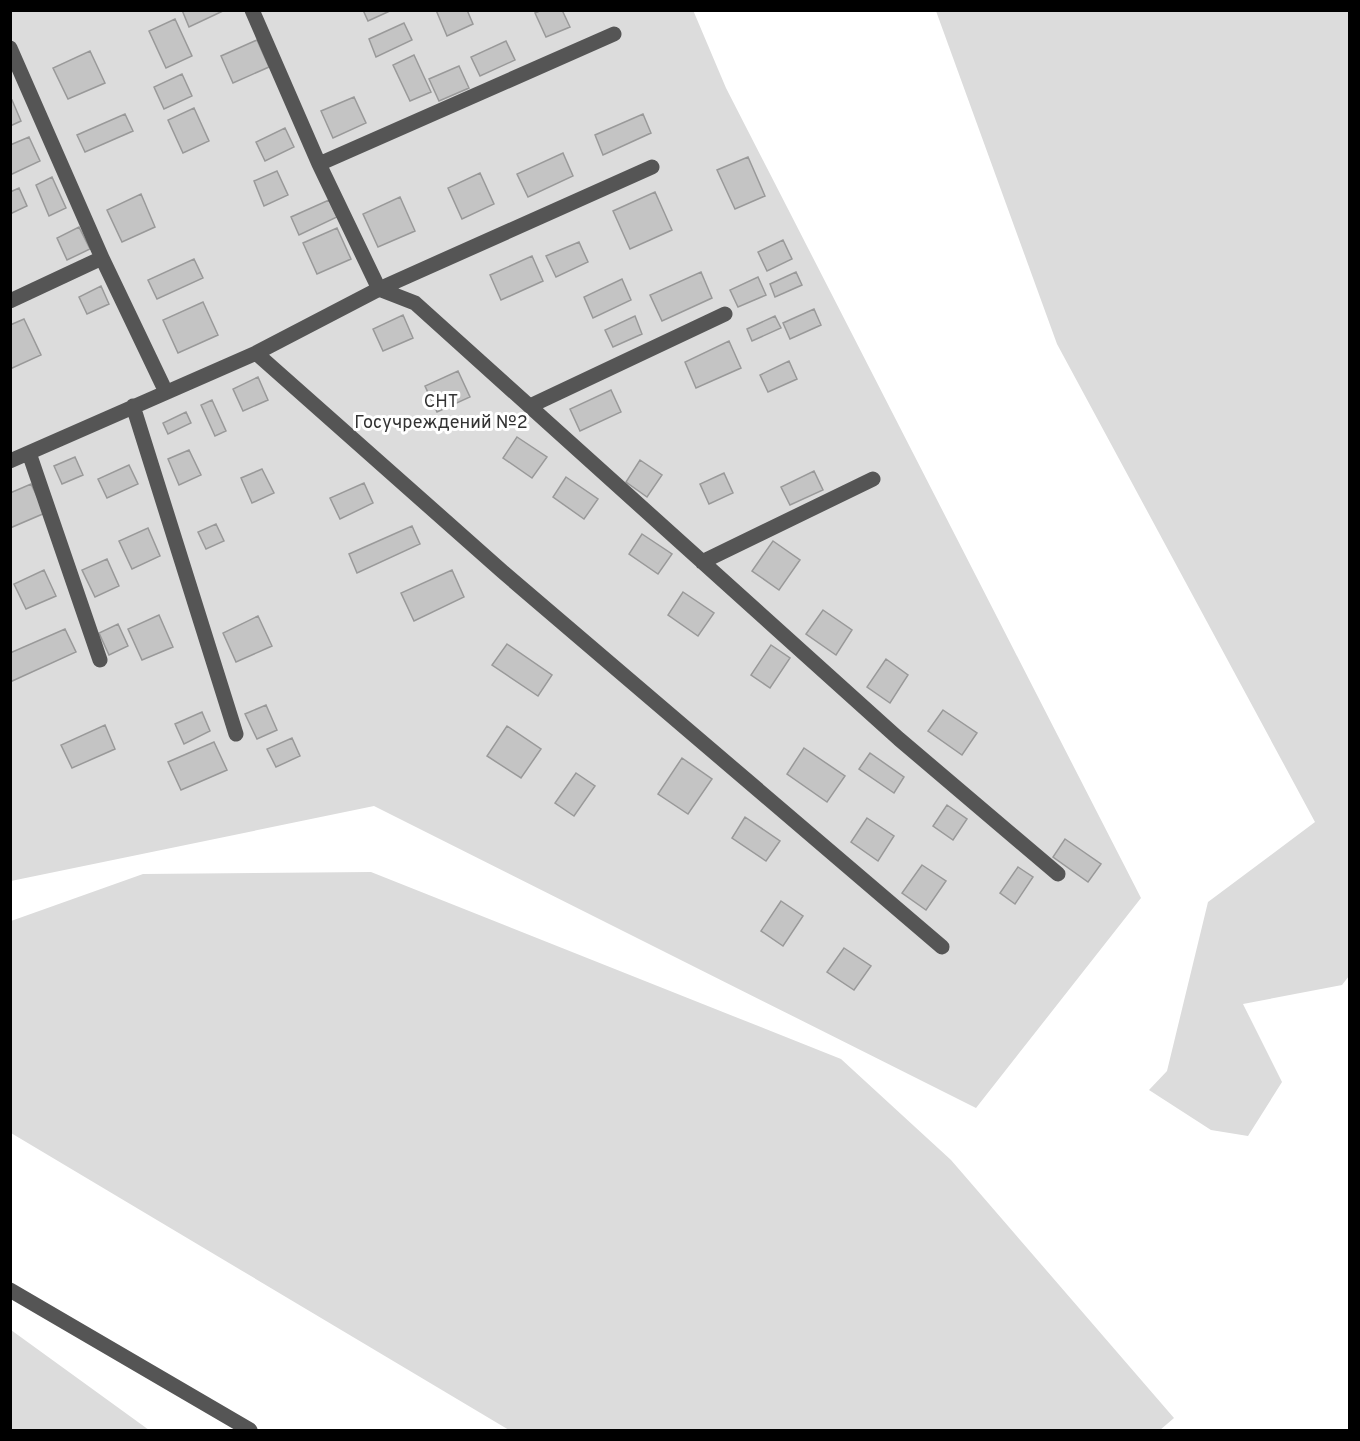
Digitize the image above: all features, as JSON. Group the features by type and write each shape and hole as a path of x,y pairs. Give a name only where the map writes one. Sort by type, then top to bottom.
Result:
{"street":[{"path":"252,10 319,164 379,289 415,303 899,739 1059,874"},
{"path":"319,164 614,34"},
{"path":"10,48 14,66 166,392"},
{"path":"10,461 256,353 379,289 652,167"},
{"path":"10,301 102,258"},
{"path":"530,406 725,314"},
{"path":"256,353 503,572 942,947"},
{"path":"133,406 236,734"},
{"path":"29,453 100,660"},
{"path":"702,562 873,478"},
{"path":"10,1290 250,1431"}],"green space":[{"name":"СНТ Госучреждений №2","path":"693,10 726,88 1141,898 976,1108 374,806 11,881 11,11"},
{"path":"936,11 1349,11 1349,976 1342,985 1243,1004 1282,1082 1248,1136 1211,1130 1149,1090 1167,1071 1208,902 1315,822 1057,344"},
{"path":"371,872 841,1059 951,1160 1174,1418 1160,1430 509,1430 11,1133 11,921 143,874"},
{"path":"11,1330 149,1430 11,1430"}],"building":[{"path":"182,10 225,10 189,27"},
{"path":"363,10 392,10 368,21"},
{"path":"436,10 467,10 473,24 447,36"},
{"path":"542,10 562,10 570,27 546,37 535,13"},
{"path":"175,19 192,56 166,68 149,31"},
{"path":"404,23 412,40 376,57 369,39"},
{"path":"257,40 269,67 233,83 221,56"},
{"path":"506,41 515,60 480,76 471,57"},
{"path":"90,51 105,83 68,99 53,68"},
{"path":"414,55 431,92 410,101 393,65"},
{"path":"459,66 469,88 439,101 429,79"},
{"path":"182,74 192,96 164,109 154,87"},
{"path":"354,97 366,123 333,138 321,111"},
{"path":"12,100 21,121 10,126 10,101"},
{"path":"194,108 209,141 183,153 168,120"},
{"path":"125,114 133,131 85,152 77,135"},
{"path":"643,114 651,133 603,155 595,135"},
{"path":"285,128 294,147 265,161 256,142"},
{"path":"29,137 40,161 10,175 10,145"},
{"path":"563,153 573,176 528,197 517,174"},
{"path":"748,157 765,196 735,209 717,170"},
{"path":"277,171 288,195 264,206 254,181"},
{"path":"480,173 494,204 462,219 448,188"},
{"path":"52,177 66,208 49,216 36,185"},
{"path":"19,188 27,206 10,214 10,192"},
{"path":"655,192 672,230 630,249 613,211"},
{"path":"141,194 155,227 122,242 107,210"},
{"path":"400,197 415,231 378,247 363,214"},
{"path":"329,200 337,217 299,235 291,217"},
{"path":"79,227 90,249 67,260 57,238"},
{"path":"337,228 351,259 317,274 303,243"},
{"path":"783,240 792,259 767,271 758,252"},
{"path":"579,242 588,262 556,277 546,256"},
{"path":"532,256 543,281 501,300 490,275"},
{"path":"194,259 203,278 157,299 148,280"},
{"path":"701,272 712,298 662,321 650,295"},
{"path":"796,272 802,285 775,297 770,284"},
{"path":"758,277 766,295 738,307 730,290"},
{"path":"622,279 631,300 593,318 584,297"},
{"path":"101,286 109,304 87,314 79,297"},
{"path":"203,302 218,335 178,353 163,320"},
{"path":"814,309 821,325 790,339 783,323"},
{"path":"403,315 413,338 383,351 373,329"},
{"path":"635,316 642,334 613,347 605,330"},
{"path":"775,316 781,328 752,341 747,329"},
{"path":"24,319 41,355 10,369 10,325"},
{"path":"729,341 741,368 696,388 685,362"},
{"path":"789,361 797,379 768,392 760,375"},
{"path":"458,371 470,397 437,412 425,386"},
{"path":"258,377 268,400 243,411 233,389"},
{"path":"611,390 621,412 580,431 570,409"},
{"path":"212,400 226,431 215,436 201,405"},
{"path":"186,412 191,423 168,434 163,423"},
{"path":"517,437 547,457 532,478 503,458"},
{"path":"189,450 201,475 179,485 168,459"},
{"path":"75,457 83,475 62,484 54,466"},
{"path":"640,460 662,475 647,497 626,482"},
{"path":"129,465 138,484 107,498 98,479"},
{"path":"262,469 274,493 252,503 241,478"},
{"path":"814,471 823,490 790,505 781,487"},
{"path":"724,473 733,493 709,504 700,484"},
{"path":"566,477 598,499 584,519 553,497"},
{"path":"364,483 373,503 340,519 330,498"},
{"path":"31,484 45,513 10,528 10,493"},
{"path":"216,524 224,541 206,549 198,532"},
{"path":"412,526 420,544 357,573 349,554"},
{"path":"148,528 160,556 132,569 119,541"},
{"path":"642,534 672,554 658,574 629,554"},
{"path":"773,541 800,560 779,590 752,571"},
{"path":"107,559 119,586 95,597 82,570"},
{"path":"44,570 56,596 26,609 14,584"},
{"path":"452,570 464,597 414,621 401,593"},
{"path":"683,592 714,613 698,636 668,615"},
{"path":"823,610 852,630 836,655 806,634"},
{"path":"159,615 173,647 142,660 128,629"},
{"path":"258,616 272,646 236,662 223,633"},
{"path":"118,624 128,646 109,655 99,633"},
{"path":"65,629 76,652 10,682 10,653"},
{"path":"507,644 552,675 538,696 492,665"},
{"path":"771,645 790,658 770,688 751,675"},
{"path":"886,659 908,675 890,703 867,687"},
{"path":"266,705 277,730 257,739 245,714"},
{"path":"943,710 977,733 962,755 928,731"},
{"path":"202,712 210,731 184,744 175,724"},
{"path":"105,725 115,749 72,768 61,745"},
{"path":"507,726 541,749 521,778 487,756"},
{"path":"292,738 300,756 276,767 267,749"},
{"path":"214,742 227,770 181,790 168,762"},
{"path":"804,748 845,776 827,802 787,774"},
{"path":"870,753 904,777 894,793 859,769"},
{"path":"682,758 712,779 688,814 658,794"},
{"path":"576,773 595,786 574,816 555,803"},
{"path":"947,805 967,819 953,840 933,826"},
{"path":"745,817 780,841 766,861 732,838"},
{"path":"867,818 894,836 878,861 851,842"},
{"path":"1065,839 1101,864 1088,882 1053,857"},
{"path":"922,865 946,881 926,910 902,893"},
{"path":"1018,867 1033,877 1015,904 1000,893"},
{"path":"781,901 803,916 783,946 761,931"},
{"path":"844,948 871,966 854,990 827,972"}]}
